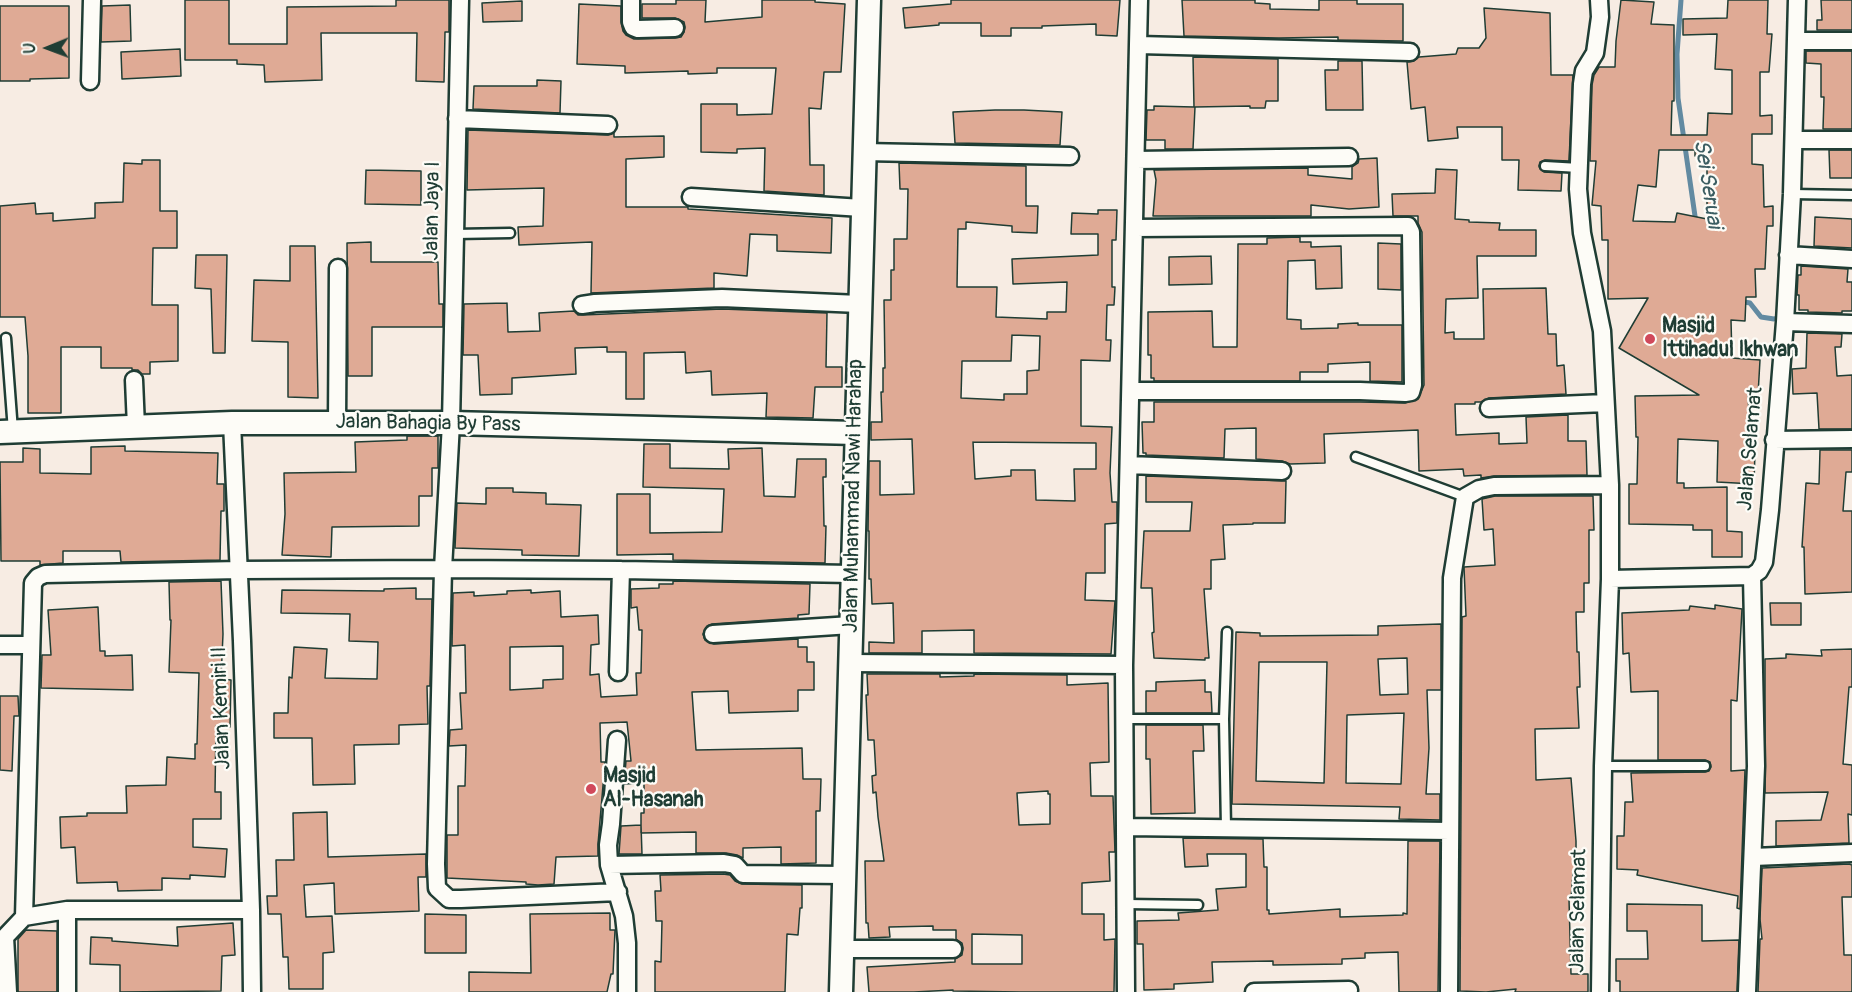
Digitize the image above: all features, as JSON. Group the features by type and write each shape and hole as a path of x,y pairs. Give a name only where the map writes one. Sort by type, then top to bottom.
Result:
{"main road":[{"name":"Jalan Muhammad Nawi Harahap","path":"841,992 869,0"},
{"name":"Jalan Bahagia By Pass","path":"6,432 232,423 451,423 856,433"}],"street":[{"path":"90,81 92,0"},
{"name":"Jalan Jaya I","path":"460,0 451,423 443,569 437,888 449,899 461,900 618,892"},
{"path":"631,0 633,27 638,29 675,28"},
{"path":"1126,992 1125,665 1139,0"},
{"name":"Jalan Selamat","path":"1599,0 1595,53 1584,71 1582,84 1578,189 1582,233 1602,331 1610,485 1610,579 1603,766 1600,992"},
{"name":"Jalan Selamat","path":"1752,576 1759,571 1764,562 1785,322 1792,194 1797,0"},
{"path":"1796,41 1852,41"},
{"path":"1139,45 1410,52"},
{"path":"457,119 608,125"},
{"path":"1794,140 1852,140"},
{"path":"863,152 1070,156"},
{"path":"1136,160 1349,157"},
{"path":"690,197 862,208"},
{"path":"1131,391 1406,393 1411,392 1413,385 1411,232 1408,226 1134,228"},
{"path":"1788,255 1852,259"},
{"path":"337,423 338,268"},
{"path":"582,305 722,298 859,304"},
{"path":"1785,322 1852,324"},
{"path":"134,380 136,427"},
{"path":"1489,408 1605,403"},
{"name":"Jalan Kemiri II","path":"232,423 251,910 252,992"},
{"path":"1774,440 1852,439"},
{"path":"1129,465 1282,471"},
{"path":"1449,992 1452,578 1465,497 1479,489 1494,486 1610,485"},
{"path":"24,917 33,583 45,574 443,569 852,574"},
{"path":"618,672 621,570"},
{"path":"1610,579 1752,576 1756,766 1747,992"},
{"path":"713,634 851,625"},
{"path":"0,645 30,645"},
{"path":"850,663 1125,665"},
{"path":"617,740 608,845 609,865 624,916 627,943 627,992"},
{"path":"1126,827 1450,831"},
{"path":"1753,857 1852,853"},
{"path":"609,865 724,863 732,864 743,874 844,875"},
{"path":"8,992 3,937 24,917 67,910 251,910"},
{"path":"67,910 67,992"},
{"path":"842,949 953,949"},
{"path":"1254,992 1349,990"}],"lane":[{"path":"1545,166 1579,168"},
{"path":"1792,194 1852,195"},
{"path":"455,234 510,233"},
{"path":"6,339 6,432"},
{"path":"1356,457 1465,497"},
{"path":"1226,828 1224,719 1227,632"},
{"path":"1125,719 1224,719"},
{"path":"1603,766 1705,766"},
{"path":"1126,904 1198,905"}],"building":[{"path":"185,0 229,0 229,44 287,44 287,7 396,6 396,0 449,0 449,32 445,32 444,82 416,81 417,33 321,33 322,80 265,82 264,65 237,64 237,60 185,60"},
{"path":"676,0 706,0 705,22 762,17 762,0 815,0 815,2 845,4 841,72 824,72 821,109 809,108 810,165 824,165 824,195 764,191 765,148 737,149 737,153 701,152 701,104 737,104 737,115 772,114 776,68 717,68 717,73 688,74 688,71 625,73 625,66 577,64 579,4 621,6 623,31 634,39 675,38 681,37 684,32 684,22 675,18 642,18 642,4 676,4"},
{"path":"951,0 1120,0 1117,36 1096,35 1096,24 1011,28 1011,36 981,36 981,23 939,23 939,25 905,28 903,8 951,4"},
{"path":"1182,0 1255,0 1255,3 1270,4 1270,9 1319,10 1319,0 1357,0 1357,4 1403,4 1403,41 1338,40 1338,37 1184,36"},
{"path":"1621,0 1654,2 1651,24 1674,25 1674,101 1672,101 1671,135 1707,135 1708,113 1732,114 1732,70 1715,69 1717,34 1683,35 1683,19 1727,18 1728,0 1768,0 1767,34 1772,34 1769,72 1760,72 1760,116 1772,115 1772,134 1752,134 1752,164 1763,165 1764,207 1773,206 1773,226 1767,226 1765,269 1755,269 1756,297 1746,297 1745,321 1731,320 1732,358 1760,360 1758,395 1748,394 1751,451 1755,451 1754,484 1717,482 1718,441 1678,439 1677,483 1684,483 1684,488 1727,487 1727,531 1742,532 1742,557 1712,557 1712,530 1693,530 1693,525 1629,524 1629,484 1637,484 1638,437 1636,437 1635,396 1699,395 1619,348 1648,298 1608,299 1608,240 1602,240 1601,206 1592,205 1596,161 1590,161 1592,85 1599,67 1615,67","holes":["1659,150 1695,150 1695,156 1707,156 1707,219 1677,213 1675,222 1633,221 1638,185 1656,187"]},
{"path":"1821,0 1852,0 1852,30 1817,30 1817,20 1822,20"},
{"path":"522,1 522,21 483,22 482,3"},
{"path":"130,5 131,41 101,42 102,6"},
{"path":"0,6 69,6 69,78 0,81"},
{"path":"1484,8 1550,13 1551,75 1573,75 1569,161 1545,160 1540,162 1539,166 1544,172 1562,173 1561,191 1518,190 1519,160 1502,160 1502,127 1457,127 1458,138 1428,141 1425,107 1411,109 1407,62 1419,57 1456,54 1458,48 1479,48 1486,38"},
{"path":"180,49 181,76 122,79 121,52"},
{"path":"1806,51 1852,51 1852,129 1823,129 1824,97 1821,97 1821,64 1806,63"},
{"path":"1193,57 1278,59 1278,101 1266,101 1265,108 1195,107 1193,149 1165,149 1165,140 1146,140 1147,110 1154,110 1154,106 1194,107"},
{"path":"1338,61 1362,61 1363,110 1326,110 1325,70 1338,70"},
{"path":"537,80 561,81 560,113 473,109 474,86 537,86"},
{"path":"995,110 1062,112 1060,145 955,143 953,112"},
{"path":"468,130 608,135 614,133 614,137 664,136 664,157 626,159 626,207 688,207 688,209 832,218 831,253 777,251 777,235 750,234 747,276 714,273 714,288 591,293 592,242 519,245 518,227 543,226 544,188 467,190"},
{"path":"1829,150 1852,150 1852,178 1830,178"},
{"path":"1377,158 1379,207 1349,209 1311,205 1311,216 1153,216 1156,180 1154,170 1308,168 1308,175 1352,179 1352,167 1358,163 1359,159"},
{"path":"142,160 160,160 160,211 177,211 177,248 153,248 152,305 178,305 178,361 150,362 150,374 142,374 132,368 101,368 101,347 61,347 61,413 28,413 25,317 0,317 0,206 35,203 36,214 53,213 53,221 95,218 95,203 123,202 124,163 142,164"},
{"path":"899,163 1026,166 1026,206 1038,206 1037,233 1012,232 1012,226 966,222 966,229 958,229 957,287 997,287 996,317 1047,319 1047,312 1066,312 1067,282 1013,284 1012,259 1098,255 1098,234 1071,234 1072,213 1098,214 1098,210 1117,210 1116,240 1112,240 1114,305 1107,305 1106,340 1111,340 1110,361 1081,360 1081,426 1112,427 1110,473 1112,502 1117,502 1117,523 1105,524 1105,573 1086,573 1085,600 1115,601 1111,654 974,653 974,630 922,631 922,653 869,653 869,642 894,643 893,603 872,604 871,579 869,579 869,461 880,461 880,495 914,494 912,439 871,440 871,422 882,422 881,392 883,392 883,368 885,368 884,300 891,300 894,239 907,239 908,189 900,189","holes":["1012,335 1040,336 1039,370 1027,371 1027,394 1004,394 1004,400 961,398 962,361 1011,361","973,442 1096,443 1096,469 1074,469 1075,501 1036,500 1035,470 1011,470 1011,476 975,479"]},
{"path":"1436,169 1457,170 1455,219 1500,223 1499,230 1536,230 1536,256 1477,256 1478,298 1446,299 1445,333 1454,332 1454,339 1484,339 1483,289 1546,288 1548,334 1556,334 1557,366 1564,365 1566,394 1489,398 1475,402 1475,404 1455,404 1456,435 1499,433 1499,444 1527,443 1526,417 1568,415 1568,441 1586,441 1587,475 1481,478 1481,475 1464,476 1463,469 1419,471 1418,430 1324,434 1325,463 1290,464 1282,461 1256,459 1256,428 1225,429 1224,458 1146,455 1143,453 1142,422 1154,422 1154,402 1405,403 1418,399 1424,385 1422,232 1418,216 1393,216 1392,194 1435,193"},
{"path":"366,170 421,171 421,205 365,204"},
{"path":"1815,217 1852,219 1852,248 1814,246"},
{"path":"1300,237 1300,242 1311,242 1311,247 1341,246 1342,288 1316,289 1315,260 1288,261 1287,319 1301,320 1301,329 1338,328 1338,324 1358,323 1358,325 1402,325 1402,382 1370,381 1370,362 1328,364 1328,372 1300,372 1300,381 1154,381 1154,378 1151,378 1151,355 1148,355 1148,312 1212,311 1213,347 1237,347 1238,244 1267,244 1267,238"},
{"path":"371,242 371,262 438,262 439,304 443,304 443,327 372,327 372,376 348,376 347,243"},
{"path":"1378,243 1401,244 1401,290 1378,289"},
{"path":"290,246 315,246 318,398 288,397 288,342 252,341 254,280 290,281"},
{"path":"196,255 227,255 225,353 213,353 211,289 195,288"},
{"path":"1211,256 1212,284 1169,285 1169,257"},
{"path":"1801,266 1848,269 1847,282 1852,282 1852,311 1842,311 1842,313 1799,310 1799,295 1797,295"},
{"path":"507,303 508,332 540,331 539,313 574,311 578,315 583,315 722,309 827,313 826,367 842,367 842,387 815,387 813,418 766,417 767,393 712,395 711,371 686,373 685,352 644,353 644,399 626,399 626,352 607,352 607,347 575,348 576,374 512,378 512,394 480,395 478,355 463,355 464,304"},
{"path":"1807,333 1842,334 1841,347 1835,347 1837,376 1852,375 1852,429 1819,429 1817,393 1793,394 1792,369 1806,368"},
{"path":"407,436 438,436 438,468 432,468 432,496 419,496 419,526 332,527 331,557 282,555 285,514 284,473 356,472 355,442 407,440"},
{"path":"644,444 670,444 670,468 729,469 728,449 762,448 764,496 795,497 797,459 826,459 826,477 823,477 824,526 826,526 825,563 673,560 673,554 617,555 617,494 650,494 650,533 722,532 724,489 643,487"},
{"path":"125,446 125,451 218,453 217,484 224,484 220,560 121,562 120,551 63,551 63,563 40,565 40,561 1,561 0,462 23,462 23,448 40,449 40,473 91,474 91,447"},
{"path":"1820,450 1852,450 1852,472 1846,472 1843,511 1852,511 1852,592 1805,594 1804,547 1802,547 1806,483 1819,484"},
{"path":"1146,476 1286,481 1285,523 1223,525 1225,559 1211,560 1211,589 1204,589 1209,658 1205,660 1154,658 1152,588 1141,588 1144,531 1190,531 1192,502 1146,502"},
{"path":"486,488 513,488 513,492 546,493 546,504 581,505 579,556 522,555 522,550 455,548 457,503 486,504"},
{"path":"1495,496 1593,496 1594,530 1589,530 1589,583 1584,583 1584,612 1576,612 1580,687 1577,687 1579,728 1535,729 1536,780 1571,778 1576,873 1573,873 1571,899 1569,899 1571,974 1588,974 1588,992 1515,992 1516,989 1486,992 1460,991 1462,617 1466,616 1464,567 1495,565 1493,529 1484,530 1482,499"},
{"path":"221,581 223,634 221,679 231,680 230,727 216,726 215,792 221,792 221,819 193,819 193,847 227,849 225,877 190,875 190,879 162,878 162,890 118,891 117,882 77,883 75,847 61,848 60,817 87,816 87,813 127,813 126,786 166,785 167,757 195,759 199,673 169,672 171,620 169,582"},
{"path":"673,581 810,584 809,614 798,615 798,618 712,624 707,626 703,634 705,640 714,644 798,639 798,647 807,647 807,662 814,662 814,690 798,690 798,711 729,713 728,691 692,692 696,750 802,748 803,779 821,779 820,811 816,811 816,863 781,864 781,847 743,848 743,858 726,853 696,853 696,832 641,833 644,783 624,784 626,761 631,761 627,722 600,723 601,762 605,762 598,856 556,857 554,884 538,885 526,884 526,882 447,878 447,835 458,835 458,786 465,786 466,745 449,746 450,730 462,729 460,693 466,693 465,645 452,646 453,593 474,592 474,596 507,594 507,591 531,590 531,593 560,591 561,617 598,615 599,644 591,645 590,675 599,674 601,697 637,695 636,673 641,673 642,630 639,630 637,607 631,608 631,589 659,588 659,584 673,584","holes":["563,646 563,679 543,680 543,688 510,690 510,647"]},
{"path":"416,588 416,599 432,599 430,686 427,686 428,724 399,725 399,744 354,745 355,784 313,785 312,738 274,738 274,713 288,713 289,677 292,678 294,647 327,649 325,678 377,679 378,642 349,641 350,614 281,613 282,590 384,591 384,589"},
{"path":"1770,603 1801,603 1801,625 1771,625"},
{"path":"1715,605 1742,609 1737,701 1731,700 1731,771 1745,770 1740,909 1737,908 1738,896 1637,875 1638,870 1617,869 1617,836 1624,836 1625,802 1633,802 1631,773 1705,772 1711,767 1710,762 1705,760 1658,760 1658,691 1631,692 1629,653 1623,654 1622,613 1689,610 1690,606 1715,609"},
{"path":"98,607 100,651 105,651 105,656 132,655 133,690 41,688 42,655 51,655 48,610"},
{"path":"1441,624 1441,690 1427,690 1429,748 1426,794 1440,794 1440,820 1399,819 1400,807 1232,804 1236,632 1260,633 1260,636 1378,635 1378,626","holes":["1407,658 1408,694 1380,695 1378,659","1259,662 1327,662 1324,783 1256,781","1404,713 1401,784 1346,783 1347,715"]},
{"path":"1852,649 1852,687 1849,687 1843,764 1852,765 1852,815 1848,814 1849,843 1776,846 1776,821 1821,820 1828,792 1765,793 1765,659 1786,658 1786,654 1822,656 1821,650"},
{"path":"867,674 940,674 940,677 974,676 974,674 1067,675 1067,685 1108,683 1109,762 1090,763 1091,796 1113,796 1115,852 1109,852 1110,881 1082,883 1082,914 1104,914 1104,940 1115,939 1114,992 953,990 869,992 867,967 955,962 955,959 962,955 963,948 962,943 956,939 956,930 933,930 933,926 889,927 890,937 869,938 868,923 866,923 865,861 884,861 876,792 873,793 872,776 876,775 874,740 868,740 866,695 868,695","holes":["1048,791 1050,794 1050,824 1019,825 1017,793","972,934 1022,935 1022,964 972,964"]},
{"path":"1205,680 1205,692 1211,692 1212,713 1146,713 1146,691 1156,691 1156,682"},
{"path":"0,696 18,696 19,716 14,716 12,771 0,770"},
{"path":"1146,725 1203,725 1204,751 1193,751 1195,813 1151,814 1150,759 1146,759"},
{"path":"327,812 328,857 426,854 426,877 418,877 419,911 335,914 334,883 304,885 306,917 332,916 334,952 323,953 323,989 289,989 288,957 283,957 281,914 268,914 267,896 277,896 276,860 294,860 293,813"},
{"path":"641,825 642,854 619,854 621,826"},
{"path":"1183,838 1263,839 1269,914 1340,909 1340,917 1407,914 1408,841 1440,841 1438,992 1399,992 1398,952 1365,953 1365,958 1342,959 1342,964 1273,965 1273,961 1212,962 1213,982 1174,984 1174,989 1144,990 1143,944 1137,944 1137,921 1179,920 1178,913 1218,910 1216,889 1246,887 1246,854 1207,854 1208,866 1185,867"},
{"path":"1852,865 1852,897 1842,897 1844,955 1852,955 1852,992 1758,992 1760,939 1762,939 1760,919 1762,868"},
{"path":"660,875 730,875 742,884 802,885 802,908 800,908 798,935 787,934 785,992 655,992 655,961 661,962 662,921 656,921 655,891 661,891"},
{"path":"1627,904 1702,905 1702,941 1739,940 1737,992 1620,992 1620,981 1616,981 1616,959 1648,959 1647,931 1627,931"},
{"path":"610,913 610,930 615,930 613,974 611,974 607,992 469,992 469,972 531,973 530,914"},
{"path":"425,914 466,915 466,953 425,953"},
{"path":"233,923 235,955 222,956 221,991 120,992 120,965 90,964 91,937 112,938 112,941 178,946 177,927"},
{"path":"26,930 57,931 57,992 18,992 18,939"}],"waterway":[{"name":"Sei Seruai","path":"1681,0 1677,54 1678,98 1696,223"},
{"name":"Sei Seruai","path":"1739,301 1750,303 1761,317 1774,319 1780,317"}],"place":[{"name":"Masjid Ittihadul Ikhwan","path":"1650,339"},
{"name":"Masjid Al-Hasanah","path":"591,789"}]}
